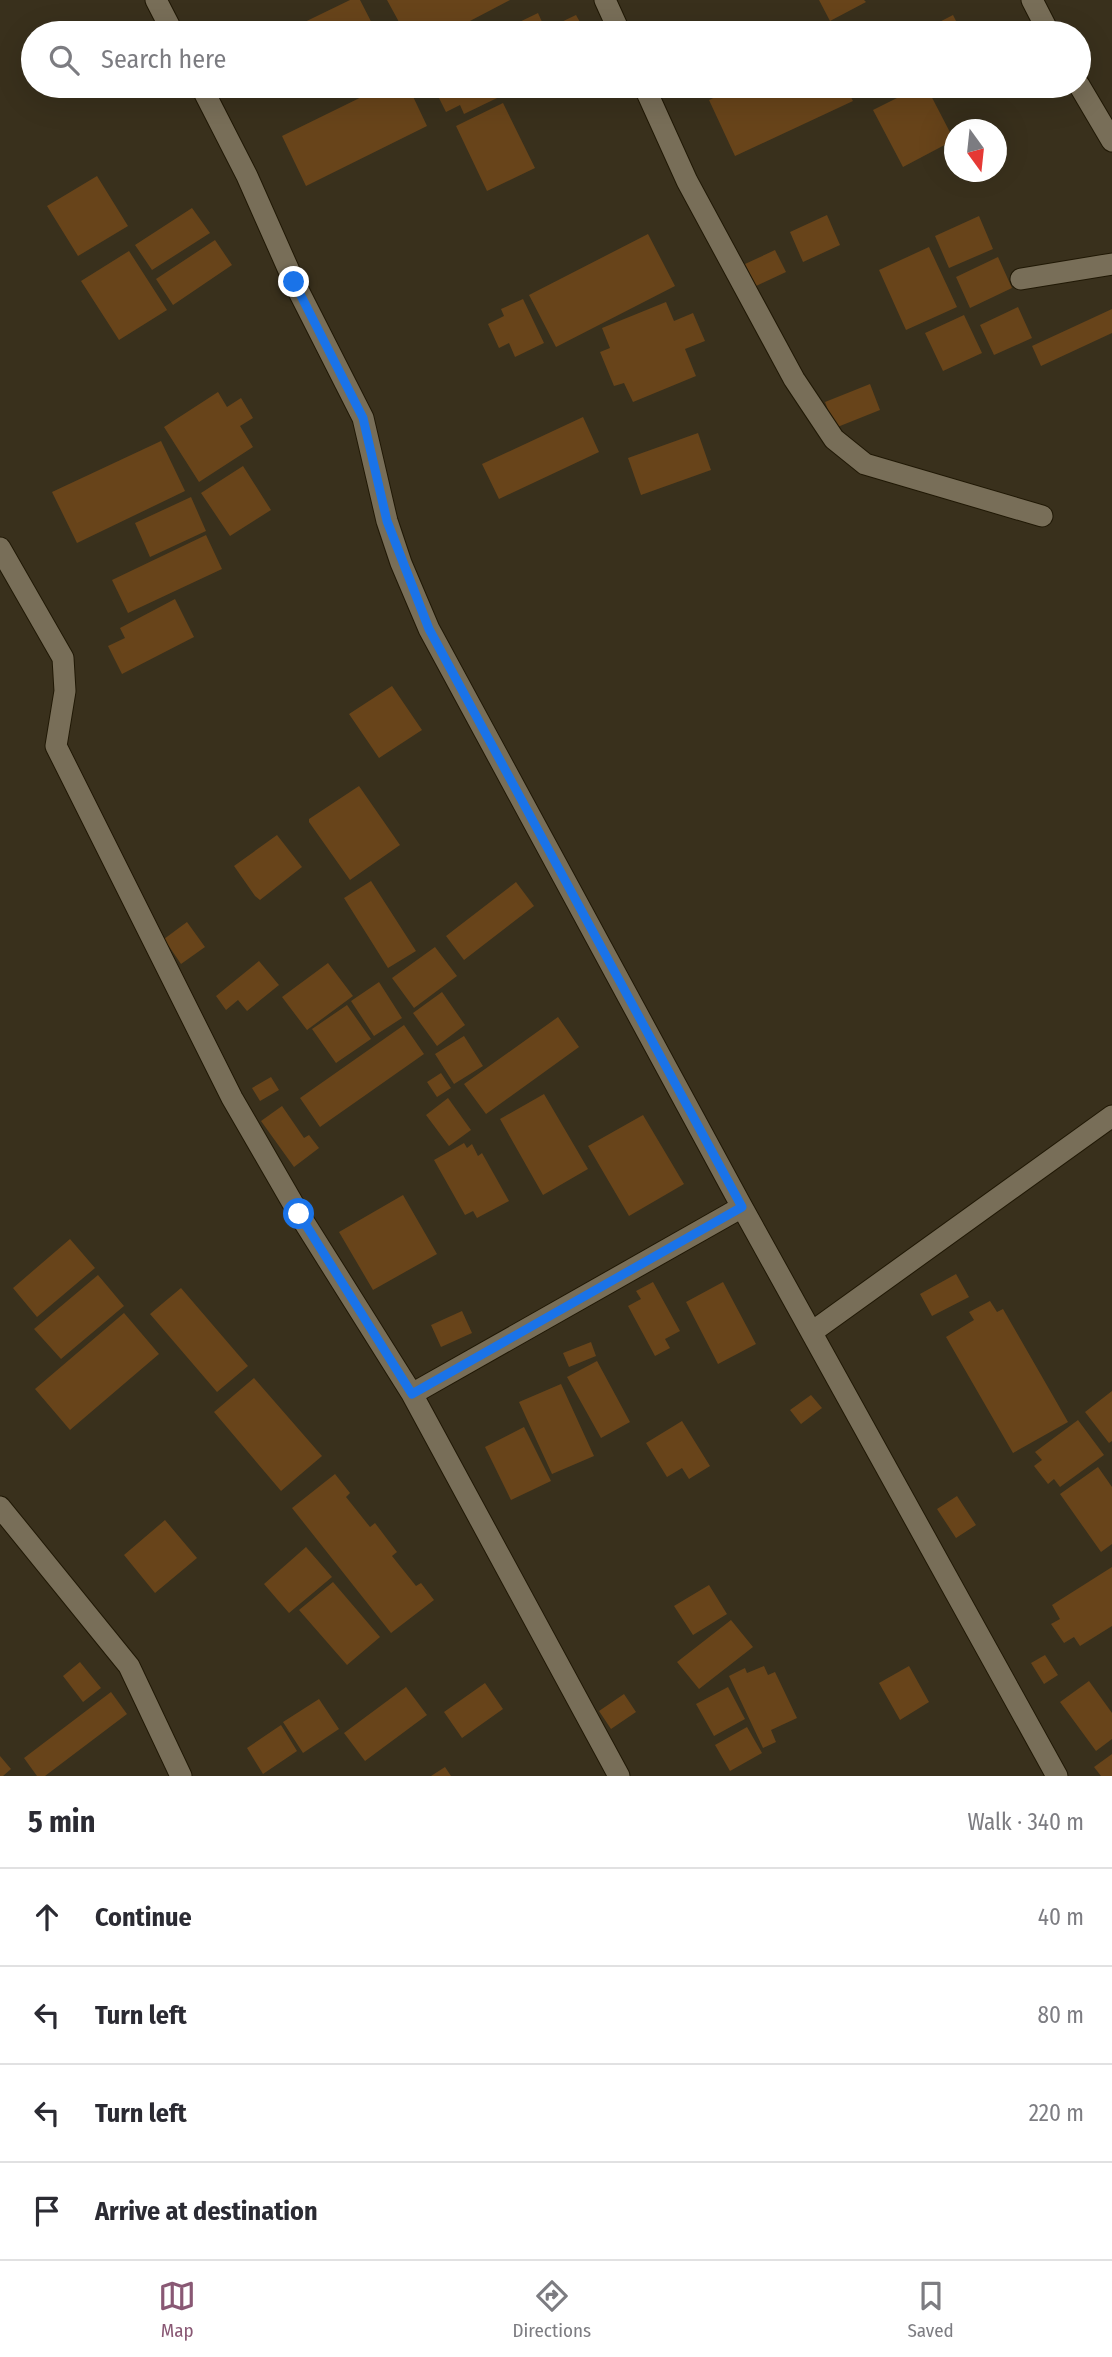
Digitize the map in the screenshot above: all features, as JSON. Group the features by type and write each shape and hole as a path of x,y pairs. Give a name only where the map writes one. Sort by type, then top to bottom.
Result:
{"street":[{"path":"156,0 167,21"},
{"path":"605,0 615,21"},
{"path":"1032,0 1043,21"},
{"path":"207,98 247,176 294,282 363,418 387,521 429,629 742,1207 1057,1776"},
{"path":"650,98 688,181 781,356 834,439 865,464 1042,516"},
{"path":"1087,98 1112,141"},
{"path":"1021,279 1112,264"},
{"path":"0,548 62,658 65,691 56,746 232,1098 299,1214 412,1394 620,1776"},
{"path":"811,1332 1112,1116"},
{"path":"412,1394 742,1207"},
{"path":"0,1507 129,1665 181,1776"}],"building":[{"path":"350,0 360,0 371,21 307,21"},
{"path":"387,0 510,0 470,21 398,21"},
{"path":"819,0 864,0 866,2 830,21"},
{"path":"538,13 542,21 522,21"},
{"path":"576,15 579,21 563,21"},
{"path":"953,15 956,21 941,21"},
{"path":"360,98 414,98 427,126 306,186 282,136"},
{"path":"439,98 497,98 464,114 460,105 446,112"},
{"path":"851,98 853,101 735,156 709,100"},
{"path":"897,98 932,98 944,121 944,145 903,167 873,110"},
{"path":"503,103 535,168 487,191 456,126"},
{"path":"97,176 128,226 78,256 47,206"},
{"path":"192,208 210,233 152,270 135,245"},
{"path":"827,215 840,245 803,262 790,232"},
{"path":"979,216 993,249 949,268 935,236"},
{"path":"648,234 675,286 556,347 529,295"},
{"path":"215,240 232,265 173,305 156,279"},
{"path":"929,247 957,307 906,330 879,270"},
{"path":"775,250 786,272 756,286 745,264"},
{"path":"129,251 167,310 119,340 81,281"},
{"path":"998,257 1012,288 970,308 956,277"},
{"path":"523,299 544,343 515,357 509,343 499,348 488,324 504,316 501,309"},
{"path":"666,302 674,321 693,313 705,341 685,349 696,376 633,402 624,383 614,386 600,352 610,348 602,328"},
{"path":"1018,307 1032,338 994,355 980,325"},
{"path":"1112,309 1112,333 1041,366 1032,346"},
{"path":"964,315 982,353 943,371 925,333"},
{"path":"870,384 880,410 835,428 825,402"},
{"path":"218,392 227,407 241,398 253,418 240,426 253,447 199,482 164,427"},
{"path":"583,417 599,452 499,499 482,464"},
{"path":"698,433 711,470 641,495 628,458"},
{"path":"161,441 185,491 77,543 52,492"},
{"path":"243,466 271,510 230,536 201,493"},
{"path":"191,497 206,531 150,557 135,523"},
{"path":"206,535 222,569 128,613 112,580"},
{"path":"175,599 194,637 122,674 108,646 125,638 120,628"},
{"path":"392,686 422,730 379,758 349,714"},
{"path":"359,786 400,845 350,880 309,819"},
{"path":"277,835 302,867 260,900 234,866"},
{"path":"371,881 416,951 388,968 344,898"},
{"path":"516,882 534,906 464,960 446,936"},
{"path":"187,922 205,947 181,964 164,939"},
{"path":"435,947 457,976 414,1008 392,978"},
{"path":"259,961 279,985 247,1011 238,1000 226,1010 216,996"},
{"path":"328,963 353,996 307,1030 282,997"},
{"path":"379,982 402,1018 374,1036 351,1001"},
{"path":"442,992 465,1025 437,1046 413,1013"},
{"path":"347,1005 371,1039 336,1063 312,1029"},
{"path":"558,1017 579,1047 486,1114 464,1084"},
{"path":"404,1025 424,1054 320,1127 300,1098"},
{"path":"464,1036 483,1066 454,1084 435,1054"},
{"path":"441,1073 451,1088 437,1097 427,1082"},
{"path":"271,1077 279,1090 260,1101 252,1088"},
{"path":"544,1094 588,1169 543,1195 500,1119"},
{"path":"448,1098 471,1130 449,1146 426,1115"},
{"path":"282,1106 304,1138 309,1135 319,1148 294,1167 261,1121"},
{"path":"643,1115 684,1184 629,1216 588,1146"},
{"path":"464,1143 467,1148 472,1144 478,1156 482,1153 509,1201 477,1218 473,1211 465,1215 434,1160"},
{"path":"403,1195 437,1254 373,1290 339,1232"},
{"path":"70,1239 95,1268 37,1317 13,1288"},
{"path":"956,1274 969,1297 932,1316 920,1294"},
{"path":"98,1275 124,1306 61,1359 34,1329"},
{"path":"653,1282 680,1331 665,1339 670,1348 655,1356 628,1306 641,1299 636,1291"},
{"path":"723,1282 756,1344 718,1364 686,1302"},
{"path":"181,1288 248,1366 217,1392 150,1314"},
{"path":"990,1301 997,1312 1003,1309 1068,1422 1013,1453 946,1337 974,1320 969,1312"},
{"path":"462,1311 472,1333 441,1347 431,1325"},
{"path":"124,1313 159,1354 70,1430 35,1389"},
{"path":"591,1342 596,1356 569,1367 563,1353"},
{"path":"597,1361 630,1422 601,1438 567,1377"},
{"path":"254,1378 322,1456 281,1491 214,1412"},
{"path":"561,1384 594,1456 552,1474 519,1402"},
{"path":"1112,1391 1112,1441 1109,1443 1085,1412"},
{"path":"811,1395 822,1408 801,1424 790,1410"},
{"path":"1078,1420 1104,1455 1060,1487 1054,1479 1048,1484 1034,1466 1042,1460 1035,1452"},
{"path":"682,1421 710,1466 689,1479 682,1468 667,1477 646,1443"},
{"path":"524,1427 551,1481 511,1500 485,1447"},
{"path":"1098,1467 1112,1487 1112,1544 1101,1552 1060,1494"},
{"path":"335,1474 350,1493 346,1497 370,1527 375,1523 397,1552 392,1556 416,1586 421,1583 434,1600 391,1633 292,1508"},
{"path":"957,1496 976,1525 956,1538 937,1509"},
{"path":"165,1520 197,1558 155,1593 124,1555"},
{"path":"306,1547 332,1577 289,1613 264,1584"},
{"path":"1112,1567 1112,1626 1080,1646 1074,1637 1064,1643 1051,1624 1060,1619 1052,1605"},
{"path":"333,1582 380,1637 347,1665 299,1610"},
{"path":"709,1585 727,1614 693,1635 674,1606"},
{"path":"731,1620 753,1647 699,1689 677,1662"},
{"path":"1045,1655 1058,1675 1044,1684 1031,1663"},
{"path":"80,1662 101,1688 83,1702 63,1676"},
{"path":"764,1666 768,1675 775,1672 797,1718 771,1730 776,1742 763,1748 729,1676 745,1668 747,1673"},
{"path":"909,1666 929,1702 900,1720 879,1683"},
{"path":"1089,1681 1112,1713 1112,1739 1096,1751 1060,1702"},
{"path":"485,1683 503,1709 462,1738 444,1712"},
{"path":"406,1687 427,1715 365,1761 344,1733"},
{"path":"728,1687 745,1719 714,1736 696,1704"},
{"path":"111,1692 127,1714 45,1776 37,1776 24,1758"},
{"path":"624,1694 636,1712 611,1729 599,1711"},
{"path":"319,1699 339,1729 303,1753 283,1722"},
{"path":"281,1725 297,1751 263,1774 247,1748"},
{"path":"747,1727 762,1753 730,1771 715,1745"},
{"path":"1112,1754 1112,1776 1101,1776 1094,1767"},
{"path":"0,1756 11,1769 3,1776 0,1776"},
{"path":"445,1767 451,1776 431,1776"}],"route":[{"path":"294,282 363,418 387,521 401,563 429,629 742,1207 412,1394 299,1214"}]}
